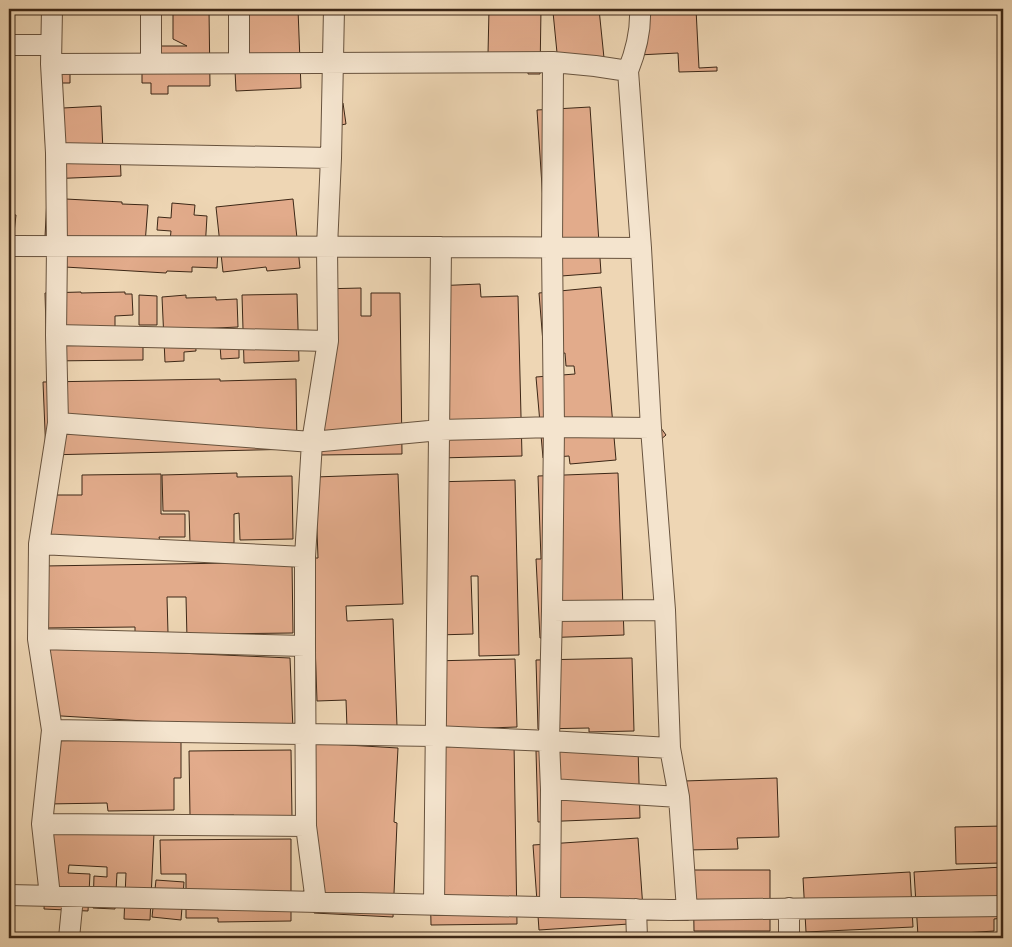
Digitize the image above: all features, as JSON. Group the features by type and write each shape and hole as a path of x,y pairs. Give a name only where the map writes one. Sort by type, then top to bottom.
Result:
{"street":[{"path":"50,896 42,824 52,730 38,639 39,544 58,423 56,153 51,55 52,9"},
{"path":"150,63 151,9"},
{"path":"239,9 239,63"},
{"path":"316,902 306,826 305,557 312,442 328,340 328,247 334,9"},
{"path":"640,9 637,42 628,71 641,248 651,428 665,610 670,748 679,797 687,910"},
{"path":"9,46 51,55 150,63 553,62 628,71"},
{"path":"550,907 551,789 549,741 554,427 552,248 553,62"},
{"path":"56,153 331,158"},
{"path":"9,246 641,248"},
{"path":"434,905 434,736 440,430 441,246"},
{"path":"56,335 328,340"},
{"path":"58,423 312,442 440,430 554,427 651,428"},
{"path":"39,544 305,557"},
{"path":"552,610 665,610"},
{"path":"38,639 304,646"},
{"path":"52,730 434,736 670,748"},
{"path":"551,789 679,797"},
{"path":"42,824 306,826"},
{"path":"9,895 687,910 1003,906"},
{"path":"69,938 73,897"},
{"path":"789,908 789,938"},
{"path":"636,909 637,938"}],"building":[{"path":"143,9 209,9 210,86 168,86 168,94 151,94 151,83 142,83 142,24 161,24 161,46 187,46 173,39 173,14 143,14"},
{"path":"232,9 298,9 301,88 236,91"},
{"path":"489,9 541,9 540,74 528,74 529,55 488,54"},
{"path":"599,9 604,58 558,63 553,12"},
{"path":"636,9 696,9 699,68 717,67 717,71 679,72 678,53 638,55"},
{"path":"70,65 70,83 47,83"},
{"path":"343,103 346,124 330,127 326,105"},
{"path":"101,106 103,152 120,152 121,176 47,179 44,109"},
{"path":"590,107 601,273 548,277 537,110"},
{"path":"47,198 148,205 145,244 170,241 171,231 157,230 158,217 171,218 172,203 195,205 194,215 207,216 205,250 218,251 217,268 192,267 192,272 167,271 166,273 48,266 49,238 45,237"},
{"path":"293,199 300,268 267,271 266,267 223,272 216,207"},
{"path":"9,214 16,215 12,250 9,249"},
{"path":"480,284 481,297 518,296 522,456 438,458 434,286"},
{"path":"601,287 616,460 570,464 569,456 543,458 536,377 575,374 574,366 566,366 565,353 544,355 539,293"},
{"path":"361,288 361,316 371,316 371,293 400,293 402,454 319,455 320,289"},
{"path":"125,292 125,294 132,294 133,315 115,316 115,330 143,329 143,360 47,361 45,293"},
{"path":"297,294 299,361 244,363 242,295"},
{"path":"139,295 157,296 157,325 139,325"},
{"path":"186,295 186,298 216,297 216,300 237,299 238,327 195,329 196,351 184,352 184,361 165,362 162,297"},
{"path":"220,345 239,345 239,358 221,359"},
{"path":"220,379 220,381 296,379 297,449 46,455 43,382"},
{"path":"658,424 666,435 659,441"},
{"path":"237,473 237,477 292,476 293,539 240,540 239,513 234,514 234,543 190,544 189,511 163,511 162,475"},
{"path":"618,473 624,635 540,638 536,559 541,559 538,476"},
{"path":"161,474 161,514 185,514 185,537 159,537 160,542 80,540 80,536 47,536 47,495 82,495 82,475"},
{"path":"398,474 403,604 346,606 347,621 393,619 397,726 347,728 346,700 317,701 312,558 318,558 315,477"},
{"path":"515,480 519,655 479,656 478,576 471,576 473,634 436,635 431,482"},
{"path":"292,562 293,633 211,634 187,639 186,597 167,597 168,633 135,633 135,627 45,628 44,566"},
{"path":"45,647 290,658 293,730 45,715"},
{"path":"632,658 634,731 589,732 589,728 538,729 536,660"},
{"path":"515,659 517,727 433,730 431,661"},
{"path":"181,739 181,778 174,778 174,810 108,811 107,803 47,804 46,741"},
{"path":"313,743 398,748 394,822 397,823 393,917 314,913 316,898"},
{"path":"431,743 514,743 517,924 431,925 429,828"},
{"path":"638,747 640,818 538,822 536,751"},
{"path":"291,750 292,818 235,819 234,815 190,816 189,751"},
{"path":"777,778 779,837 737,838 738,849 686,850 684,781"},
{"path":"1003,826 1003,863 956,864 955,827"},
{"path":"48,827 154,833 150,920 124,919 126,873 117,873 115,909 93,908 94,876 107,877 107,867 69,865 68,873 90,874 88,911 44,909"},
{"path":"638,838 644,923 539,930 533,845"},
{"path":"291,839 291,921 218,922 218,918 186,918 186,874 161,874 160,840"},
{"path":"1003,867 1003,918 994,919 994,931 918,936 914,872"},
{"path":"693,870 770,870 770,931 694,931"},
{"path":"910,872 913,927 806,932 803,878"},
{"path":"156,880 184,882 181,920 152,917"}]}
